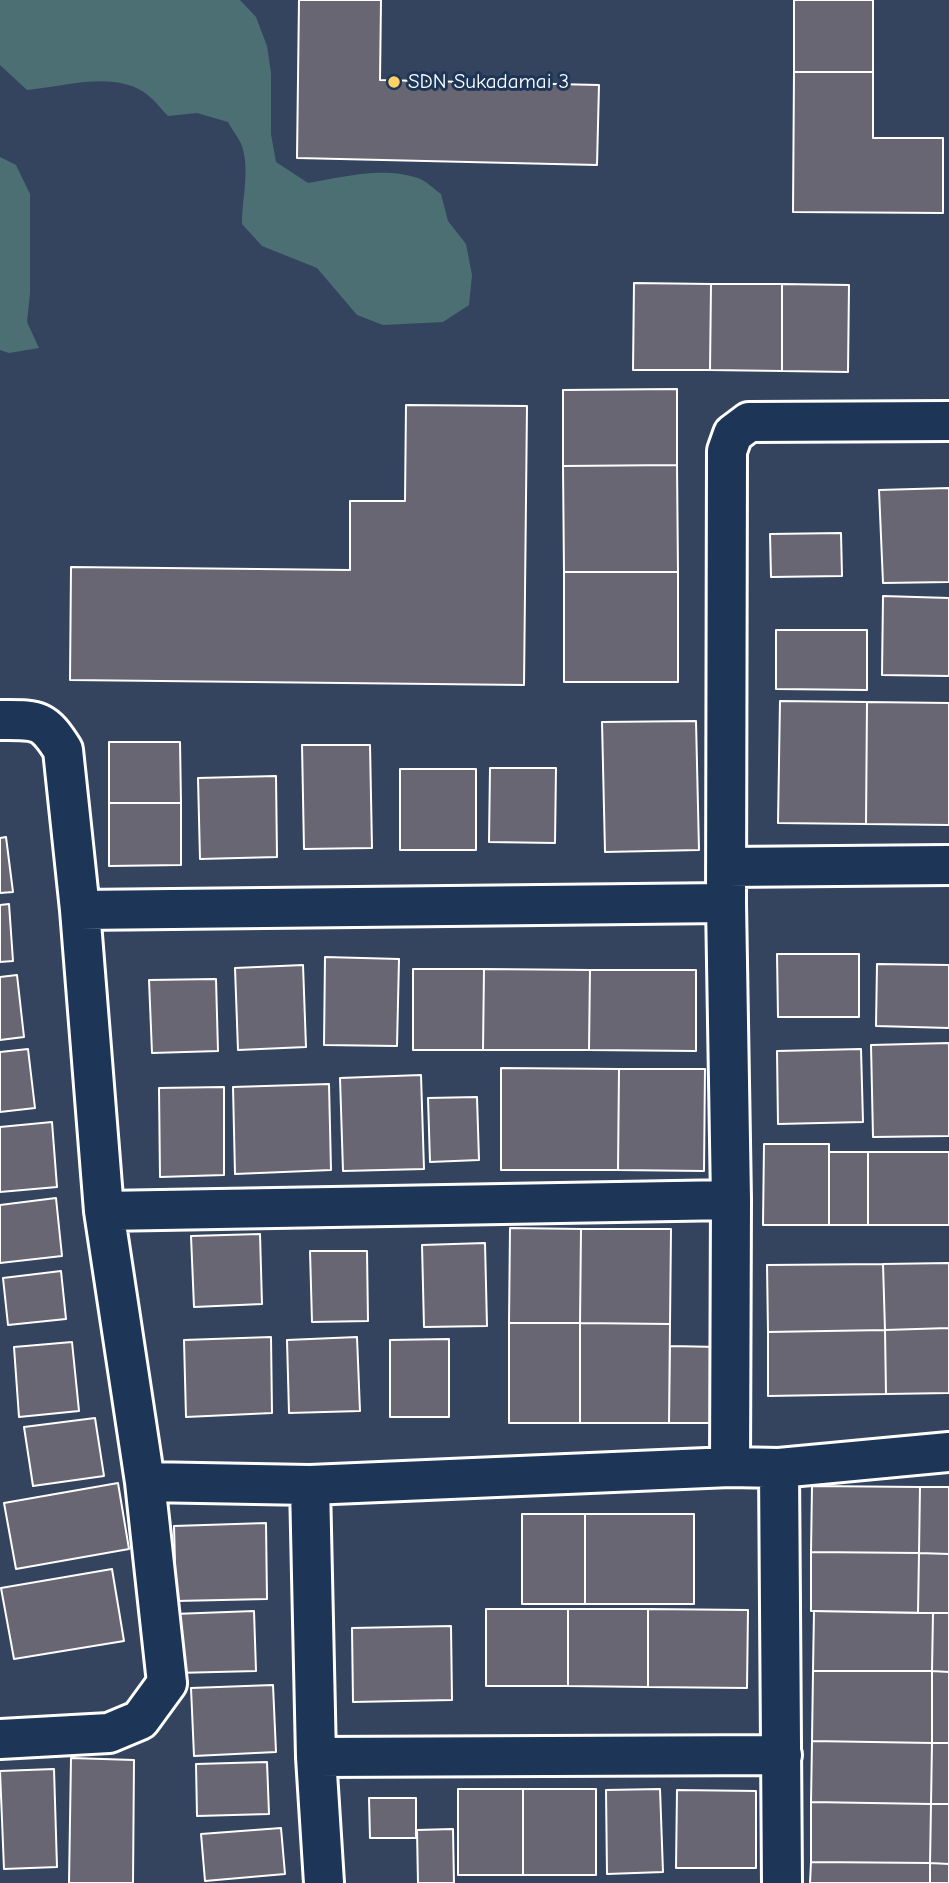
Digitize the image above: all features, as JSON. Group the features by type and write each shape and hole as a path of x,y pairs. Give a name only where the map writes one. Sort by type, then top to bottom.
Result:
{"street":[{"path":"730,1467 727,451 733,434 749,422 949,421"},
{"path":"0,720 31,720 49,728 63,750 80,910 104,1211 145,1482 167,1683 140,1720 109,1733 0,1739"},
{"path":"80,910 727,885 949,865"},
{"path":"104,1211 731,1200"},
{"path":"145,1482 310,1485 730,1467 779,1468 949,1452"},
{"path":"779,1468 782,1883"},
{"path":"310,1485 316,1757 324,1883"},
{"path":"316,1757 782,1755"}],"green space":[{"path":"0,0 240,0 256,17 267,46 271,73 271,134 276,162 308,183 391,173 418,178 427,183 441,194 448,221 466,244 472,275 469,305 443,322 383,325 357,315 317,268 262,246 242,224 246,175 244,156 241,143 228,122 197,113 168,116 149,96 122,83 90,82 27,90 0,65"},
{"path":"0,157 16,165 30,194 30,293 27,322 39,348 9,353 0,350"}],"building":[{"name":"SDN Sukadamai 3","path":"299,0 381,0 380,80 599,85 597,165 297,158"},
{"path":"794,0 873,0 873,72 794,72"},
{"path":"794,72 873,72 873,138 943,138 943,213 793,212"},
{"path":"634,283 711,284 710,370 633,370"},
{"path":"711,284 782,284 782,371 710,370"},
{"path":"782,284 849,285 848,372 782,371"},
{"path":"677,389 677,465 563,466 563,390"},
{"path":"406,405 527,406 524,685 70,680 71,567 350,570 350,501 405,501"},
{"path":"677,465 678,572 564,572 563,466"},
{"path":"949,488 949,582 883,583 879,490"},
{"path":"841,533 842,576 771,577 770,534"},
{"path":"564,572 678,572 678,682 564,682"},
{"path":"883,596 949,598 949,676 882,675"},
{"path":"776,630 867,630 867,690 776,689"},
{"path":"780,701 867,702 866,824 778,823"},
{"path":"867,702 949,703 949,825 866,824"},
{"path":"696,721 699,850 605,852 602,722"},
{"path":"109,742 180,742 181,803 109,803"},
{"path":"302,745 370,745 372,848 304,849"},
{"path":"490,768 556,768 555,843 489,842"},
{"path":"400,769 476,769 476,850 400,850"},
{"path":"276,776 277,857 200,859 198,778"},
{"path":"109,803 181,803 181,865 109,866"},
{"path":"6,837 13,892 0,893 0,838"},
{"path":"9,904 13,961 0,962 0,905"},
{"path":"777,954 859,954 859,1017 778,1017"},
{"path":"325,957 399,959 397,1046 324,1045"},
{"path":"877,964 949,965 949,1028 876,1026"},
{"path":"303,965 306,1047 238,1050 235,968"},
{"path":"413,969 484,969 483,1050 413,1050"},
{"path":"484,969 590,970 589,1050 483,1050"},
{"path":"590,970 696,970 696,1051 589,1050"},
{"path":"17,975 24,1037 0,1040 0,977"},
{"path":"216,979 218,1051 152,1053 149,980"},
{"path":"949,1043 949,1136 873,1137 871,1045"},
{"path":"28,1049 35,1108 0,1112 0,1052"},
{"path":"861,1049 863,1122 778,1124 777,1051"},
{"path":"501,1068 619,1069 618,1170 501,1170"},
{"path":"619,1069 705,1069 704,1171 618,1170"},
{"path":"421,1075 424,1169 343,1171 340,1078"},
{"path":"329,1084 331,1170 235,1174 233,1087"},
{"path":"224,1087 224,1175 160,1177 159,1088"},
{"path":"477,1097 479,1160 430,1162 428,1098"},
{"path":"52,1122 57,1187 0,1192 0,1127"},
{"path":"764,1144 829,1144 829,1225 763,1225"},
{"path":"829,1152 868,1152 868,1225 829,1225"},
{"path":"868,1152 949,1152 949,1225 868,1225"},
{"path":"56,1198 62,1256 0,1263 0,1205"},
{"path":"510,1228 581,1229 580,1323 509,1323"},
{"path":"581,1229 671,1229 670,1324 580,1323"},
{"path":"260,1234 262,1304 194,1307 191,1236"},
{"path":"485,1243 487,1326 424,1327 422,1245"},
{"path":"310,1251 367,1251 368,1321 312,1322"},
{"path":"949,1263 949,1328 885,1330 883,1264"},
{"path":"883,1264 885,1330 768,1332 767,1265"},
{"path":"61,1271 66,1319 8,1325 3,1278"},
{"path":"509,1323 580,1323 580,1423 509,1423"},
{"path":"580,1323 670,1324 669,1423 580,1423"},
{"path":"949,1328 949,1393 886,1394 885,1330"},
{"path":"885,1330 886,1394 768,1396 768,1332"},
{"path":"271,1337 272,1413 186,1417 184,1340"},
{"path":"357,1337 360,1411 289,1413 287,1340"},
{"path":"449,1339 449,1417 390,1417 390,1340"},
{"path":"72,1342 79,1411 19,1417 14,1347"},
{"path":"670,1346 720,1347 719,1423 669,1423"},
{"path":"95,1418 104,1476 33,1486 24,1427"},
{"path":"118,1483 129,1549 16,1569 4,1503"},
{"path":"812,1486 920,1487 919,1553 811,1552"},
{"path":"920,1487 949,1487 949,1554 919,1553"},
{"path":"522,1514 585,1514 585,1604 522,1604"},
{"path":"585,1514 694,1514 694,1604 585,1604"},
{"path":"266,1523 267,1599 176,1601 174,1526"},
{"path":"811,1552 919,1553 918,1613 811,1611"},
{"path":"919,1553 949,1554 949,1613 918,1613"},
{"path":"112,1569 124,1641 14,1659 1,1588"},
{"path":"486,1609 568,1609 568,1686 486,1686"},
{"path":"568,1609 648,1609 648,1687 568,1686"},
{"path":"648,1609 748,1610 747,1688 648,1687"},
{"path":"254,1611 256,1671 176,1673 174,1614"},
{"path":"814,1611 933,1613 932,1671 813,1671"},
{"path":"933,1613 949,1613 949,1672 932,1671"},
{"path":"451,1626 452,1700 353,1702 352,1628"},
{"path":"813,1671 932,1671 932,1743 812,1741"},
{"path":"932,1671 949,1672 949,1743 932,1743"},
{"path":"273,1685 276,1752 194,1756 191,1688"},
{"path":"812,1741 932,1743 931,1804 811,1802"},
{"path":"932,1743 949,1743 949,1804 931,1804"},
{"path":"71,1758 134,1760 133,1883 69,1883"},
{"path":"267,1762 269,1814 197,1816 196,1764"},
{"path":"54,1769 57,1867 4,1869 0,1771"},
{"path":"458,1789 523,1789 523,1875 458,1875"},
{"path":"523,1789 596,1789 596,1875 523,1875"},
{"path":"660,1789 663,1872 607,1874 606,1790"},
{"path":"677,1790 756,1791 756,1868 676,1868"},
{"path":"369,1798 416,1798 416,1838 370,1838"},
{"path":"811,1802 931,1804 930,1863 811,1862"},
{"path":"931,1804 949,1804 949,1864 930,1863"},
{"path":"281,1828 285,1874 205,1881 201,1834"},
{"path":"453,1829 454,1883 418,1883 417,1830"},
{"path":"811,1862 930,1863 930,1883 810,1883"},
{"path":"930,1863 949,1864 949,1883 930,1883"}],"place":[{"name":"SDN Sukadamai 3","path":"394,82"}]}
